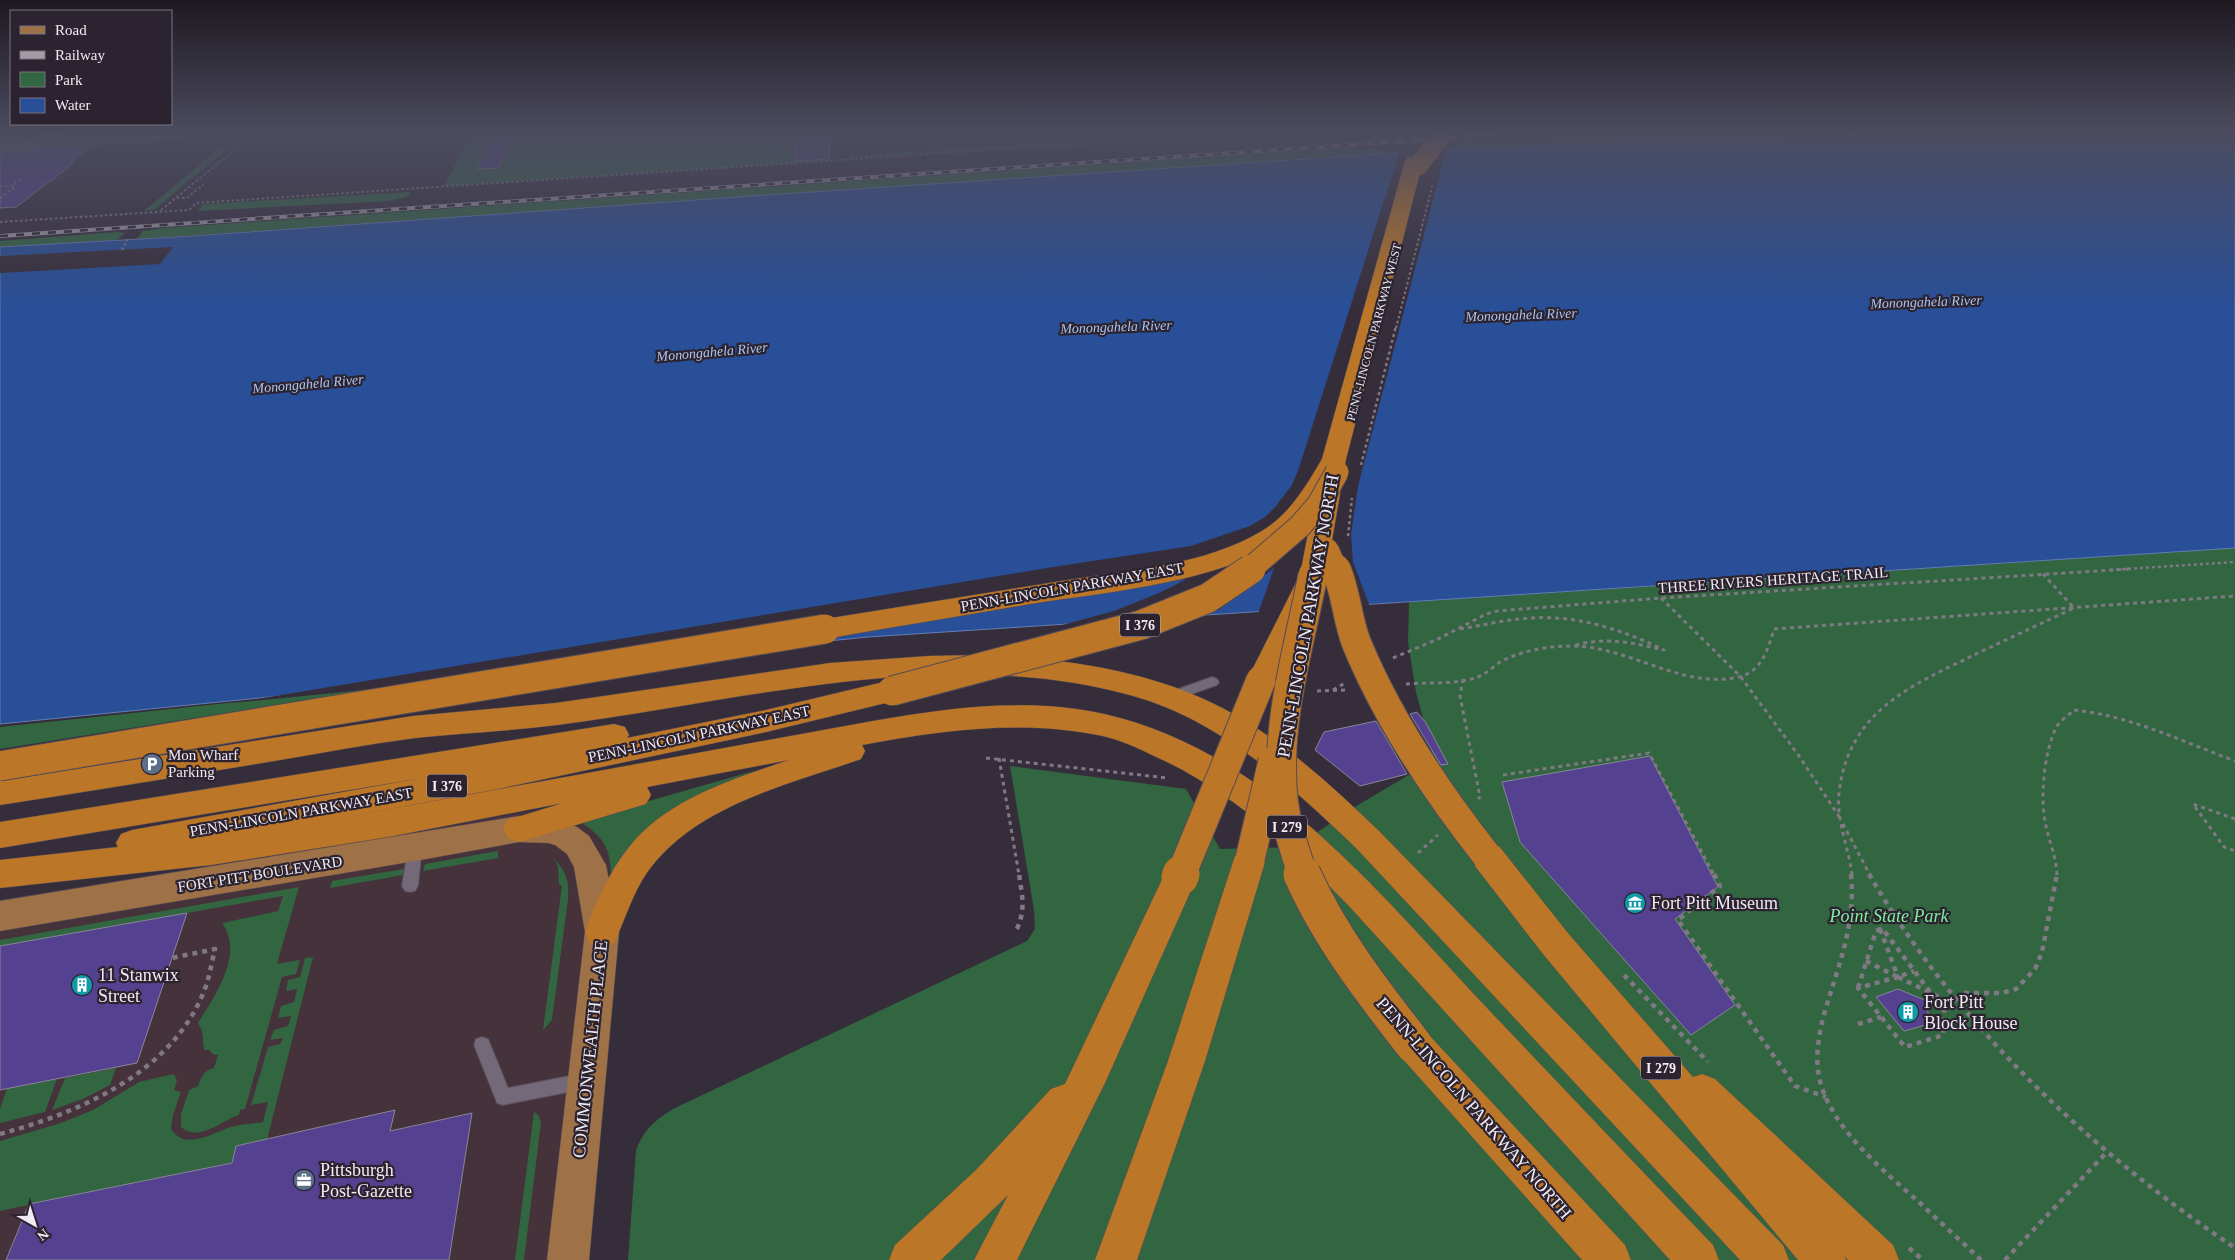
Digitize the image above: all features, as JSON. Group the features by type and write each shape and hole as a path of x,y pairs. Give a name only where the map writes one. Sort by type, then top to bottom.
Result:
{"highway":[{"name":"PENN-LINCOLN PARKWAY WEST","path":"1346,472 1414,194"},
{"name":"PENN-LINCOLN PARKWAY NORTH","path":"1346,472 1329,556 1286,720 1282,756 1282,791 1287,825 1296,860 1311,895 1334,936 1371,989 1414,1045 1610,1260"},
{"name":"PENN-LINCOLN PARKWAY EAST","path":"0,868 498,777 766,721 892,691 1141,624 1208,598 1241,577 1300,526 1346,472"},
{"name":"PENN-LINCOLN PARKWAY EAST","path":"0,766 1001,600 1176,569 1250,546 1284,527 1310,499 1346,472"},
{"name":"PENN-LINCOLN PARKWAY NORTH","path":"1329,556 1338,572 1347,614 1356,640 1404,740 1452,813 1555,942 1778,1186"},
{"path":"1116,1260 1183,1074 1222,956 1250,859 1306,621 1329,556"},
{"path":"995,1260 1028,1200 1140,966 1180,877 1247,711 1329,556"},
{"path":"0,793 413,727 556,714 830,673 920,666 961,665 1061,672 1134,686 1198,708 1248,737 1280,760 1332,805 1368,840 1768,1260"},
{"path":"0,835 325,781 892,691"},
{"path":"0,811 409,745 556,714"},
{"path":"0,874 272,843 500,804 873,732 952,719 1032,716 1100,724 1135,734 1167,747 1227,780 1309,847 1354,890 1698,1260"},
{"path":"602,932 611,905 624,879 649,846 668,829 691,814 726,797 774,778 867,745 952,719"},
{"path":"519,829 795,748"},
{"path":"910,1260 966,1208 1012,1161 1049,1120 1093,1065"},
{"path":"1778,1186 1890,1251"},
{"name":"I 279","path":"1778,1186 1825,1260"}],"main road":[{"name":"COMMONWEALTH PLACE","path":"519,829 549,830 566,836 578,845 590,865 602,932 568,1260"},
{"name":"FORT PITT BOULEVARD","path":"0,916 415,848 519,829"}],"lane":[{"path":"1168,697 1212,682"},
{"path":"410,886 415,848"},
{"path":"482,1045 503,1097 587,1080"}],"path":[{"path":"161,210 182,194"},
{"path":"177,198 186,198 191,194"},
{"path":"0,222 190,210 196,203 345,194"},
{"path":"1329,556 1348,526 1346,472 1414,194"},
{"path":"122,250 128,239"},
{"name":"THREE RIVERS HERITAGE TRAIL","path":"1390,660 1486,614 1498,611 1661,598 2235,562"},
{"path":"2043,574 2074,608"},
{"path":"1572,646 1618,653 1699,679 1720,680 1740,676 1754,670 1762,662 1772,641 1774,630 2235,596"},
{"path":"1661,598 1740,676 1799,756 1840,819 1874,884 1941,978 1995,1043 2106,1153 2164,1199 2235,1248"},
{"path":"1981,1260 1867,1154 1842,1124 1826,1097 1819,1078 1817,1053 1822,1018 1845,952 1854,894 1850,862 1840,819 1839,796 1841,774 1848,755 1863,730 1886,705 1908,688 2074,608"},
{"path":"1404,684 1479,676 1501,662 1522,653 1572,646 1586,640 1634,643 1664,650 1638,637 1613,629 1554,618 1515,620 1456,630"},
{"path":"1348,682 1330,692 1357,689"},
{"path":"1964,993 2002,993 2016,989 2030,974 2038,960 2058,880 2056,858 2044,815 2045,772 2050,743 2058,726 2074,710 2099,711 2129,720 2235,761"},
{"path":"1503,776 1649,753 1720,886 1678,920 1795,1086 1826,1097"},
{"path":"986,758 999,758 1024,906 1023,915 1017,929"},
{"path":"2235,819 2193,804 2224,848 2235,851"},
{"path":"1858,988 1876,931 1880,929"},
{"path":"1880,929 1930,992"},
{"path":"1880,929 1898,976"},
{"path":"0,1134 54,1119 91,1103 130,1079 167,1047 188,1023 200,1001 213,967 215,949 172,958"},
{"path":"1858,988 1905,1047 1943,1035 1945,1000 1866,961"},
{"path":"1622,972 1710,1064"},
{"path":"1858,988 1914,972"},
{"path":"1858,1024 1882,1017"},
{"path":"2006,1260 2106,1153"},
{"path":"1890,1251 1923,1260"}],"shaded area":[{"path":"618,796 571,1260 0,1260 0,902"}],"green space":[{"path":"165,194 173,194 154,210 144,211"},
{"path":"379,194 410,194 409,196 390,201 198,211 203,204"},
{"path":"664,194 801,194 137,239 143,231 163,228"},
{"path":"117,232 125,233 117,240 0,247 0,241"},
{"name":"Point State Park","path":"2235,548 2235,1260 628,1260 636,1151 646,1131 662,1116 675,1108 1027,941 1035,929 1034,910 1010,766 1186,789 1220,849 1295,847 1358,805 1434,760 1416,692 1408,642 1409,602"},
{"path":"406,684 0,749 0,727"},
{"path":"757,770 718,786 611,878 610,859 604,844 595,832 579,821"},
{"path":"498,851 498,858 423,871 425,864"},
{"path":"554,859 562,868 566,877 568,899 552,1020 543,1030 562,885 559,885 558,866"},
{"path":"404,869 403,875 330,888 332,881"},
{"path":"299,887 277,964 300,960 296,974 282,977 245,1109 240,1110 239,1115 203,1132 195,1133 181,1127 181,1114 189,1090 198,1086 203,1074 214,1068 218,1055 214,1055 209,1050 204,1050 202,1031 198,1023 219,988 229,961 228,935 222,923 278,911 283,896 0,946 0,940"},
{"path":"313,957 263,1156 0,1211 0,1141 61,1123 93,1110 139,1082 174,1074 177,1080 174,1090 181,1092 173,1115 171,1128 182,1139 197,1139 232,1127 263,1122 268,1102 251,1105 268,1047 280,1044 283,1038 270,1040 274,1030 288,1026 291,1016 278,1018 281,1006 294,1002 297,989 286,991 288,980 300,977 305,958"},
{"path":"116,1068 110,1085 83,1099 52,1110 65,1078"},
{"path":"57,1079 45,1112 0,1123 0,1109 7,1088"},
{"path":"534,1112 539,1116 541,1123 524,1260 515,1260"}],"water":[{"name":"Monongahela River","path":"785,194 2235,194 2235,548 868,637 0,724 0,247 193,236"}],"pier":[{"path":"1386,194 1435,194 1358,486 1351,535 1353,562 1370,607 1258,614 1274,568 1220,609 1196,618 1055,627 1114,611 1159,593 1187,579 733,653 233,703 1053,567 1191,546 1250,526 1265,517 1292,485"},
{"path":"173,247 160,264 0,273 0,256"}],"building":[{"path":"0,194 33,194 16,207 0,208"},
{"path":"1417,712 1426,723 1448,764 1441,765 1410,714"},
{"path":"1376,721 1407,774 1360,786 1315,750 1324,732"},
{"name":"Fort Pitt Museum","path":"1650,756 1718,887 1675,919 1735,1005 1691,1035 1520,842 1502,782"},
{"name":"11 Stanwix Street","path":"187,913 137,1063 0,1090 0,946"},
{"name":"Fort Pitt Block House","path":"1898,989 1927,1001 1929,1024 1904,1031 1876,997"},
{"name":"Pittsburgh Post-Gazette","path":"395,1110 390,1131 472,1113 449,1260 6,1260 29,1204 232,1163 236,1146"}],"railway":[{"path":"0,236 625,194"}],"place":[{"name":"Mon Wharf Parking","path":"152,764"},
{"name":"Fort Pitt Museum","path":"1635,903"},
{"name":"11 Stanwix Street","path":"82,985"},
{"name":"Fort Pitt Block House","path":"1908,1012"},
{"name":"Pittsburgh Post-Gazette","path":"304,1180"}]}
